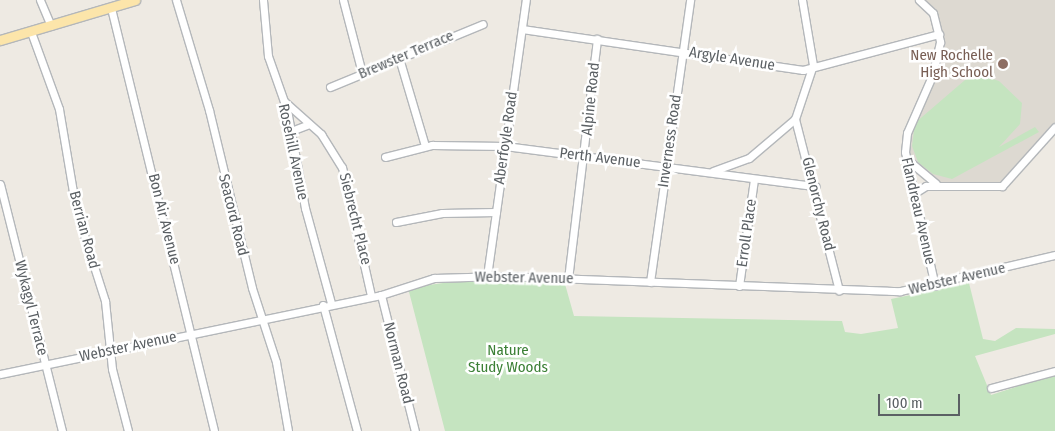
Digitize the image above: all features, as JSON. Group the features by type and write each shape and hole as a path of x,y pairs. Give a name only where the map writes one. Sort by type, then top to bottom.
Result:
{"main road":[{"path":"0,40 135,0"}],"street":[{"path":"40,0 51,26"},
{"name":"Seacord Road","path":"176,0 262,317 276,362 288,431"},
{"name":"Rosehill Avenue","path":"262,0 264,38 284,101 305,208 331,303"},
{"path":"343,0 362,74"},
{"name":"Aberfoyle Road","path":"487,276 526,0"},
{"name":"Inverness Road","path":"650,282 690,0"},
{"path":"695,171 728,168 749,158 795,120 812,70 802,0"},
{"name":"Flandreau Avenue","path":"919,0 933,13 939,34 935,68 913,115 905,152 935,286"},
{"name":"Bon Air Avenue","path":"110,8 214,431"},
{"name":"Brewster Terrace","path":"330,87 483,24"},
{"name":"Argyle Avenue","path":"522,29 812,70 939,34"},
{"name":"Berrian Road","path":"31,32 59,109 76,210 105,301 111,351 128,431"},
{"name":"Alpine Road","path":"568,279 585,156 597,39"},
{"path":"399,58 425,146"},
{"name":"Siebrecht Place","path":"284,101 309,124 342,167 372,296"},
{"name":"Glenorchy Road","path":"795,120 815,186 839,290"},
{"path":"291,130 309,124"},
{"path":"914,194 926,186 1002,186 1055,127"},
{"name":"Perth Avenue","path":"385,157 425,146 505,146 815,186"},
{"path":"905,152 921,176 944,187"},
{"name":"Erroll Place","path":"739,286 754,179"},
{"name":"Wykagyl Terrace","path":"0,184 62,431"},
{"path":"396,222 442,213 496,212"},
{"name":"Webster Avenue","path":"0,374 262,317 372,296 414,282 487,276 900,291 935,286 1055,255"},
{"name":"Norman Road","path":"381,294 416,431"},
{"path":"323,305 357,431"},
{"path":"991,388 1055,371"}],"shaded area":[{"name":"New Rochelle High School","path":"915,0 1055,0 1055,124 1002,183 946,185 929,179 910,158 909,134 940,60 943,41 939,24"}],"green space":[{"path":"980,75 999,81 1022,103 1020,124 999,147 1035,127 1039,132 952,179 933,174 918,162 912,146 915,123 965,80"},
{"name":"Nature Study Woods","path":"464,280 565,284 574,316 842,321 845,332 861,334 898,328 891,299 969,283 983,339 995,341 1016,328 1055,329 1055,334 975,356 991,395 1055,374 1055,431 445,431 408,288"}],"place":[{"name":"New Rochelle High School","path":"1003,64"}]}
